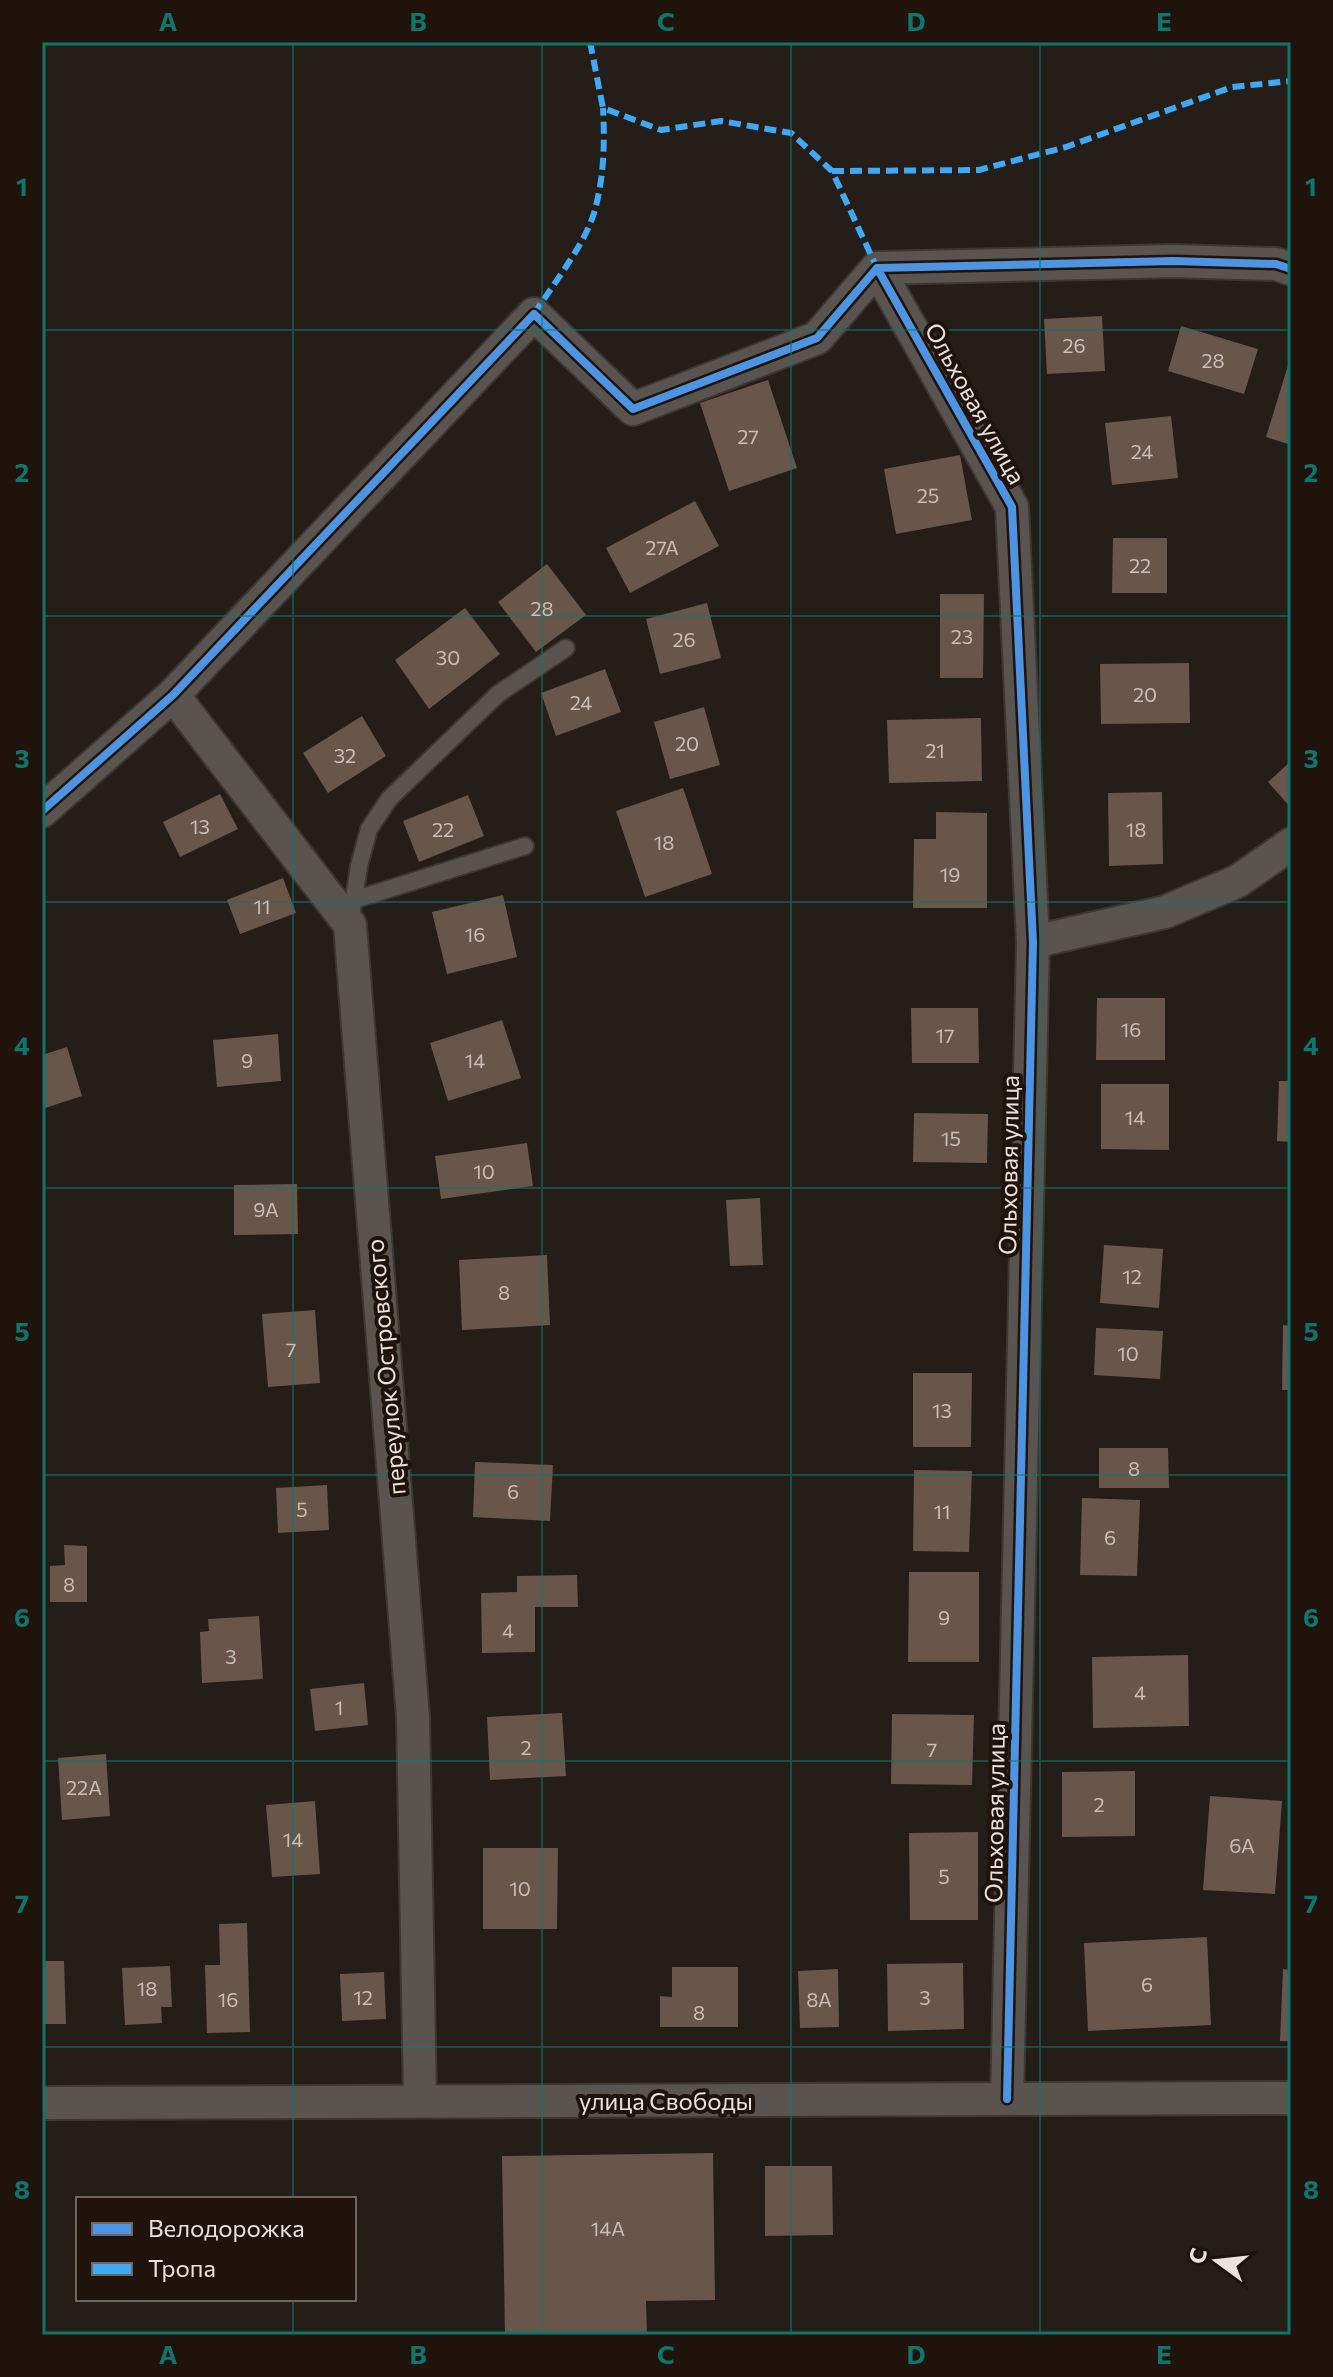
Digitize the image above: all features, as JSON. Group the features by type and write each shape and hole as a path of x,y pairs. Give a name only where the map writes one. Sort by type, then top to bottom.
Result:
{"street":[{"path":"42,811 173,695 534,314 633,409 817,338 877,268 1173,261 1276,264 1291,269"},
{"name":"Ольховая улица","path":"877,268 1012,507 1033,942 1007,2099"},
{"path":"173,695 352,913"},
{"path":"1033,942 1165,912 1238,881 1291,844"},
{"name":"переулок Островского","path":"352,913 413,1717 420,2100"},
{"name":"улица Свободы","path":"42,2103 1291,2098"}],"lane":[{"path":"525,846 352,913 359,866 369,829 389,799 498,694 566,648"}],"building":[{"path":"1102,316 1105,371 1047,374 1044,319"},
{"path":"1181,326 1258,349 1244,394 1168,371"},
{"path":"1291,359 1291,445 1266,437"},
{"path":"768,380 797,468 729,491 700,403"},
{"path":"1171,416 1178,478 1112,485 1105,423"},
{"path":"960,455 972,520 896,534 884,469"},
{"path":"695,501 719,546 630,593 606,548"},
{"path":"1113,538 1167,538 1167,593 1112,593"},
{"path":"547,564 586,615 536,652 498,602"},
{"path":"940,594 984,594 983,678 940,678"},
{"path":"707,603 721,658 660,674 646,619"},
{"path":"465,608 500,654 429,709 395,660"},
{"path":"1189,663 1190,723 1101,724 1100,664"},
{"path":"605,669 621,712 556,736 541,693"},
{"path":"704,707 720,765 670,779 654,722"},
{"path":"362,716 386,756 328,793 303,753"},
{"path":"981,718 982,781 889,783 887,720"},
{"path":"1291,761 1291,808 1268,782"},
{"path":"683,788 712,874 645,897 616,811"},
{"path":"1162,792 1163,864 1109,866 1108,793"},
{"path":"220,794 238,829 180,857 163,822"},
{"path":"468,795 484,836 419,862 403,821"},
{"path":"936,812 987,813 987,908 913,908 914,839 936,839"},
{"path":"283,878 296,913 240,934 227,900"},
{"path":"503,895 517,957 447,974 432,912"},
{"path":"1097,998 1165,998 1165,1060 1096,1060"},
{"path":"911,1008 978,1008 979,1063 912,1063"},
{"path":"502,1020 521,1078 448,1101 430,1043"},
{"path":"278,1034 281,1081 217,1087 213,1040"},
{"path":"67,1047 82,1096 42,1109 42,1055"},
{"path":"1279,1081 1291,1081 1291,1142 1277,1141"},
{"path":"1101,1084 1169,1084 1169,1150 1101,1149"},
{"path":"914,1113 988,1114 987,1163 913,1162"},
{"path":"527,1143 533,1186 441,1199 435,1156"},
{"path":"297,1184 298,1234 234,1235 234,1185"},
{"path":"760,1198 763,1265 730,1266 726,1200"},
{"path":"1104,1245 1163,1249 1159,1308 1100,1303"},
{"path":"547,1255 550,1325 462,1330 459,1260"},
{"path":"315,1310 320,1383 268,1387 262,1314"},
{"path":"1283,1325 1291,1326 1291,1390 1282,1390"},
{"path":"1096,1328 1163,1331 1160,1379 1094,1375"},
{"path":"913,1373 972,1373 971,1447 913,1447"},
{"path":"1099,1448 1168,1448 1169,1488 1099,1488"},
{"path":"475,1462 553,1465 550,1521 473,1517"},
{"path":"914,1470 972,1471 969,1552 913,1551"},
{"path":"327,1485 329,1530 278,1533 276,1488"},
{"path":"1082,1498 1140,1500 1137,1576 1080,1575"},
{"path":"64,1545 87,1546 87,1602 50,1602 50,1566 65,1565"},
{"path":"909,1572 979,1572 979,1662 908,1662"},
{"path":"577,1575 578,1607 535,1607 535,1652 482,1653 481,1593 517,1592 517,1576"},
{"path":"259,1616 263,1679 202,1683 200,1632 209,1631 208,1619"},
{"path":"1188,1655 1189,1726 1093,1728 1092,1657"},
{"path":"364,1683 368,1725 315,1731 310,1689"},
{"path":"562,1713 566,1776 490,1780 487,1717"},
{"path":"892,1714 974,1715 972,1785 891,1784"},
{"path":"106,1754 110,1816 62,1820 58,1758"},
{"path":"1135,1771 1135,1836 1062,1837 1062,1772"},
{"path":"1210,1796 1282,1801 1275,1894 1203,1890"},
{"path":"315,1801 320,1874 272,1877 266,1805"},
{"path":"978,1832 978,1920 910,1920 909,1833"},
{"path":"483,1848 558,1848 557,1929 483,1929"},
{"path":"247,1923 250,2032 207,2033 205,1965 220,1965 219,1924"},
{"path":"1207,1937 1211,2025 1088,2031 1084,1943"},
{"path":"42,1961 64,1961 66,2024 42,2024"},
{"path":"963,1963 964,2029 888,2031 887,1964"},
{"path":"170,1966 172,2007 161,2007 162,2023 125,2025 122,1968"},
{"path":"672,1967 738,1967 738,2027 660,2027 660,1996 672,1997"},
{"path":"838,1969 839,2027 800,2028 798,1971"},
{"path":"1283,1969 1291,1970 1291,2041 1280,2041"},
{"path":"384,1972 386,2019 342,2021 340,1974"},
{"path":"713,2153 715,2300 646,2301 647,2335 505,2335 502,2156"},
{"path":"765,2166 832,2166 833,2235 765,2236"}],"marked path":[{"path":"590,42 603,108 661,130 721,121 791,133 832,171 877,268"},
{"path":"832,171 979,170 1066,147 1232,87 1291,81"},
{"path":"534,314 590,225 603,161 603,108"}],"cycle path":[{"path":"42,811 173,695 534,314 633,409 817,338 877,268 1173,261 1276,264 1291,269"},
{"path":"877,268 1012,507 1033,942 1007,2099"}]}
